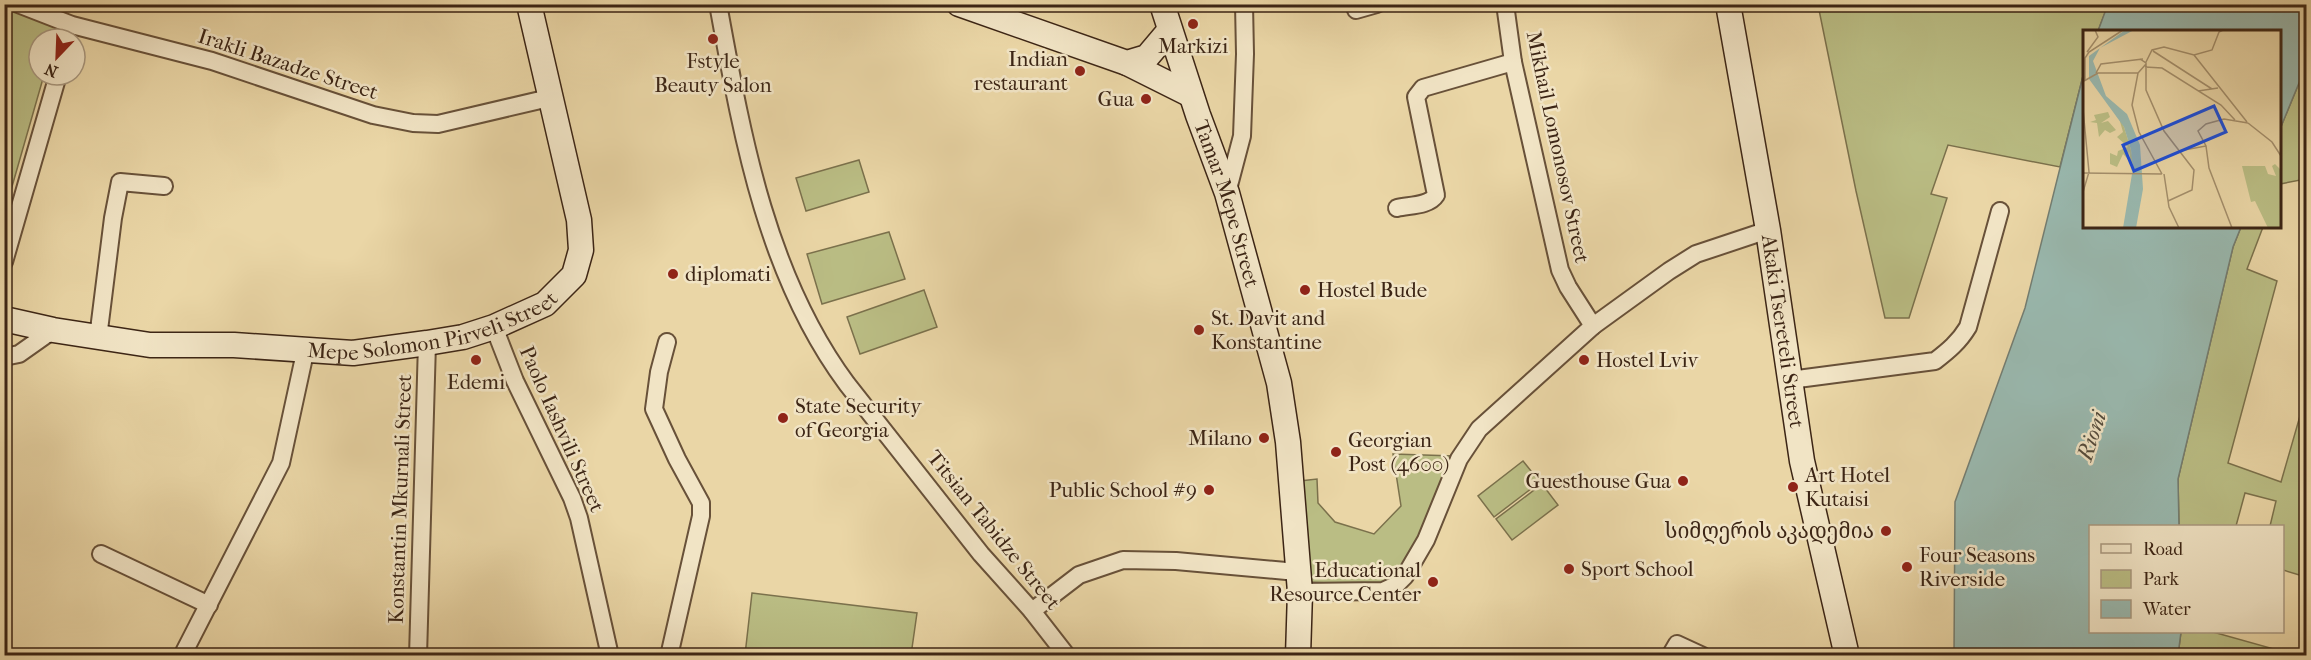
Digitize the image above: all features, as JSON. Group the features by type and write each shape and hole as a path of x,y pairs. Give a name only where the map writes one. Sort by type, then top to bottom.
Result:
{"main road":[{"name":"Mepe Solomon Pirveli Street","path":"4,319 52,330 150,345 234,345 306,348 353,353 463,337 494,327 545,304 574,275 581,250 579,220 529,4"},
{"path":"960,4 1127,63 1191,95"},
{"name":"Tamar Mepe Street","path":"1162,4 1191,95 1227,193 1279,383 1288,442 1298,582 1298,656"},
{"name":"Akaki Tsereteli Street","path":"1728,4 1768,230 1802,460 1847,656"},
{"path":"1127,63 1147,57 1169,31"}],"street":[{"name":"Irakli Bazadze Street","path":"18,4 61,27"},
{"name":"Titsian Tabidze Street","path":"718,4 749,161 794,296 802,313 827,357 847,384 981,554 1032,610 1067,656"},
{"path":"1227,193 1242,136 1245,4"},
{"path":"1356,10 1377,4"},
{"name":"Mikhail Lomonosov Street","path":"1505,4 1514,62 1560,270 1593,326"},
{"name":"Irakli Bazadze Street","path":"87,35 212,61 373,115 413,123 438,124 549,98"},
{"path":"1397,208 1433,200 1436,195 1416,97 1418,92 1423,88 1514,62"},
{"path":"4,262 55,87"},
{"path":"98,338 113,218 120,182 164,186"},
{"path":"1790,380 1935,361 1959,341 1968,327 2000,211"},
{"path":"1032,610 1079,575 1123,560 1176,561 1298,582 1383,591 1396,585 1405,576 1426,540 1459,459 1479,429 1593,326 1668,271 1696,254 1768,230"},
{"name":"Paolo Iashvili Street","path":"494,327 515,381 572,498 579,518 610,656"},
{"path":"4,357 18,354 52,330"},
{"path":"667,342 659,372 654,409 701,503 701,516 669,656"},
{"name":"Konstantin Mkurnali Street","path":"418,656 427,343"},
{"path":"182,656 281,463 306,348"},
{"path":"101,554 209,605"},
{"path":"1670,656 1677,644 1703,656"}],"green space":[{"path":"1818,5 2108,5 2098,30 2083,30 2083,76 2060,167 1948,145 1931,194 1947,198 1909,318 1885,318"},
{"path":"5,7 58,27 27,27 27,87 41,87 5,211"},
{"path":"2306,66 2306,179 2281,184 2281,127"},
{"path":"859,160 869,192 806,211 796,178"},
{"path":"2241,228 2263,228 2247,269 2277,281 2228,463 2281,482 2306,395 2306,577 2284,570 2284,525 2270,525 2276,501 2245,493 2236,525 2179,525 2178,479 2233,247"},
{"path":"889,232 905,279 822,304 807,254"},
{"path":"924,290 937,327 860,354 847,317"},
{"path":"1393,454 1454,456 1414,552 1399,572 1380,585 1305,582 1300,481 1317,479 1318,503 1335,522 1374,534 1401,506"},
{"path":"1523,461 1540,482 1494,517 1478,496"},
{"path":"1542,484 1558,505 1512,540 1496,519"},
{"path":"752,593 917,613 911,655 745,655"},
{"path":"2181,633 2217,633 2295,655 2178,656"}],"water":[{"path":"2108,4 2306,5 2306,66 2281,127 2281,30 2098,30"},
{"name":"Rioni","path":"2083,76 2083,228 2241,228 2233,247 2178,479 2179,525 2089,525 2089,633 2181,633 2178,655 1954,655 1955,502 2025,308"}],"place":[{"name":"Markizi","path":"1193,24"},
{"name":"Fstyle Beauty Salon","path":"713,39"},
{"name":"Indian restaurant","path":"1080,71"},
{"name":"Gua","path":"1146,99"},
{"name":"diplomati","path":"673,274"},
{"name":"Hostel Bude","path":"1305,290"},
{"name":"St. Davit and Konstantine","path":"1199,330"},
{"name":"Edemi","path":"476,360"},
{"name":"Hostel Lviv","path":"1584,360"},
{"name":"State Security of Georgia","path":"783,418"},
{"name":"Milano","path":"1264,438"},
{"name":"Georgian Post (4600)","path":"1336,452"},
{"name":"Guesthouse Gua","path":"1683,481"},
{"name":"Art Hotel Kutaisi","path":"1793,487"},
{"name":"Public School #9","path":"1209,490"},
{"name":"სიმღერის აკადემია","path":"1886,531"},
{"name":"Four Seasons Riverside","path":"1907,567"},
{"name":"Sport School","path":"1569,569"},
{"name":"Educational Resource Center","path":"1433,582"}]}
